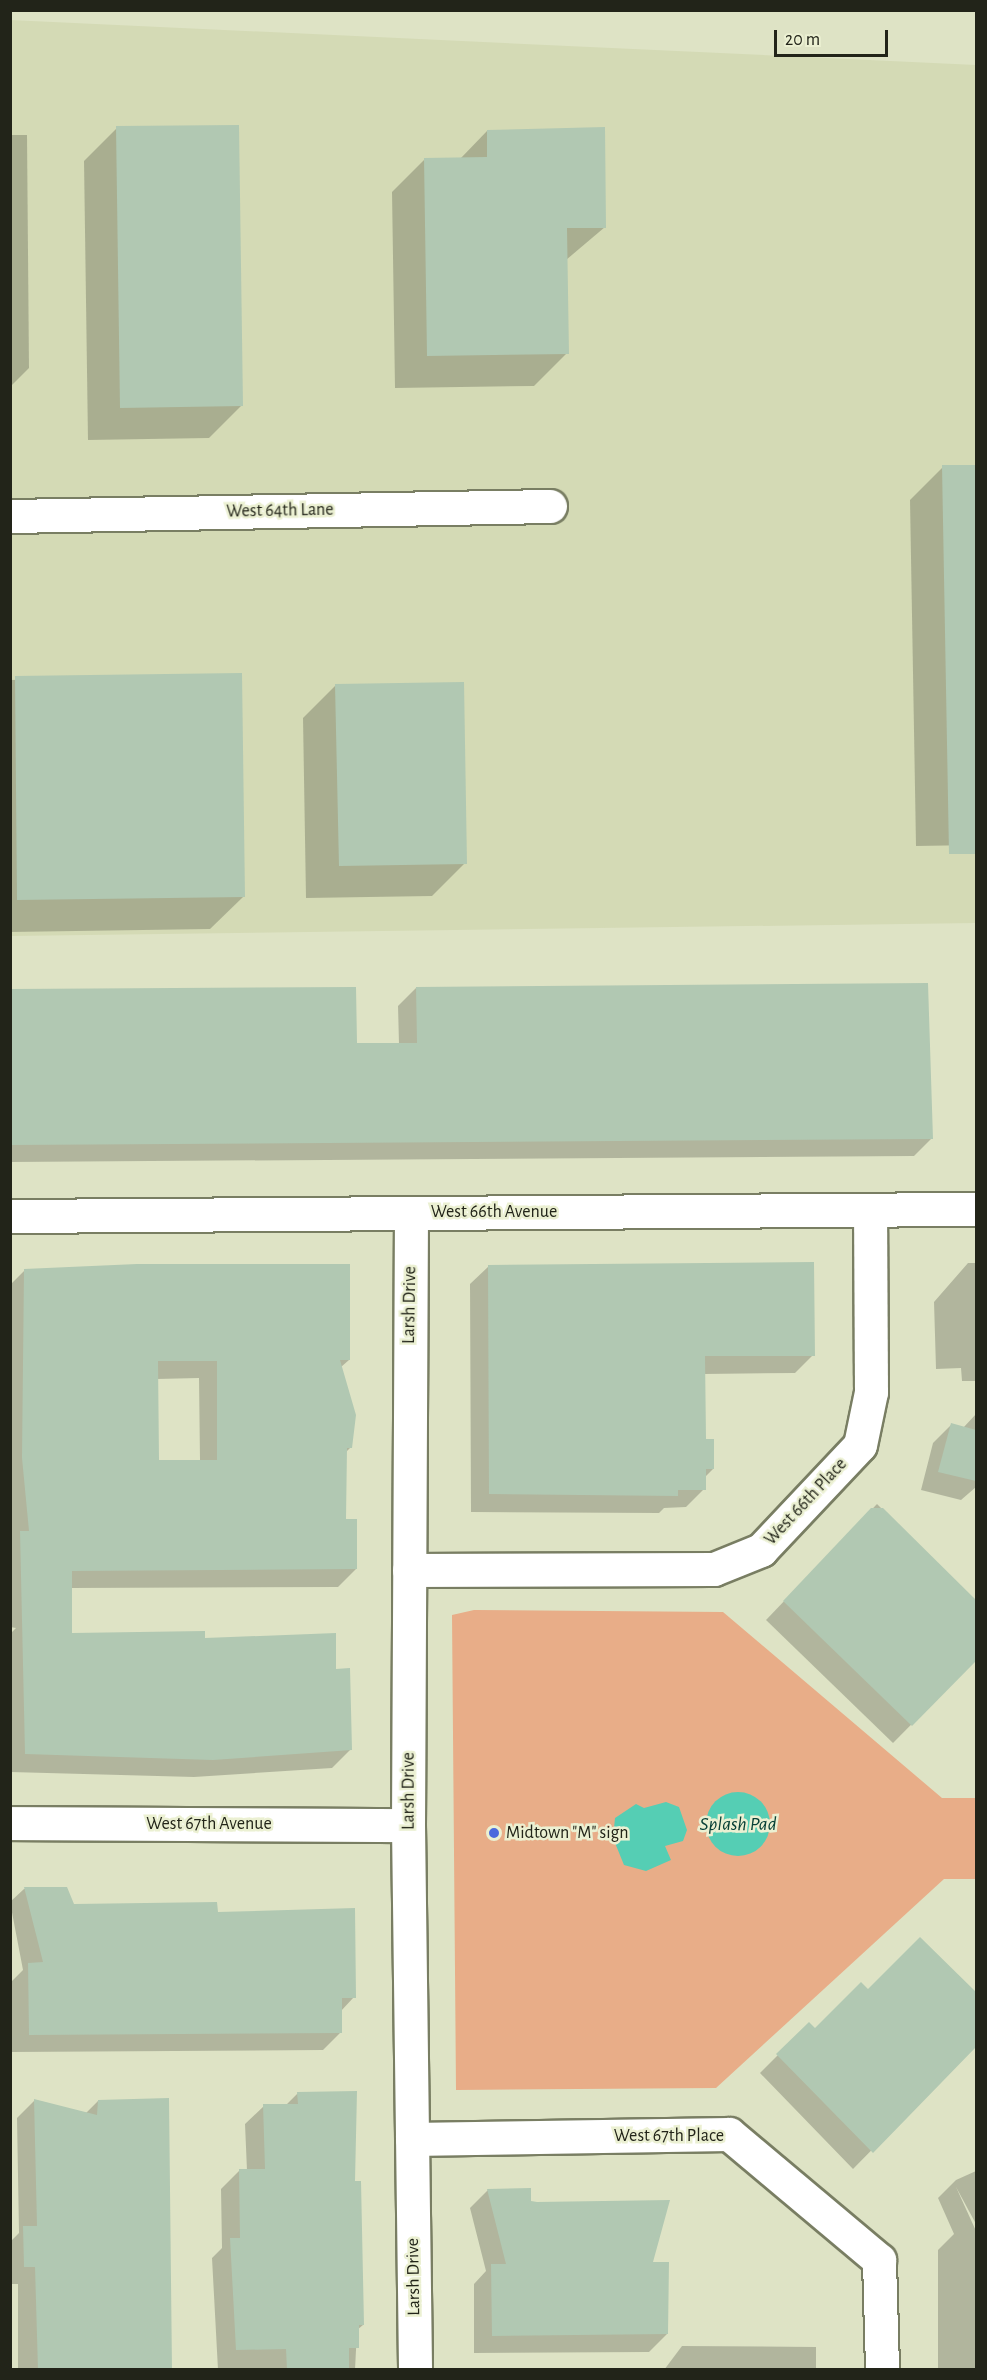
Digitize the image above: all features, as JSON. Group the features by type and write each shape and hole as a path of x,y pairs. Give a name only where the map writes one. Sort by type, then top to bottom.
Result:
{"street":[{"name":"West 64th Lane","path":"10,516 550,506"},
{"name":"West 66th Avenue","path":"10,1216 976,1209"},
{"name":"West 66th Place","path":"409,1570 714,1569 761,1550 860,1445 871,1392 870,1210"},
{"name":"Larsh Drive","path":"411,1213 408,1825 415,2370"},
{"name":"West 67th Avenue","path":"10,1823 408,1825"},
{"name":"West 67th Place","path":"412,2139 729,2134 879,2260 882,2370"}],"shaded area":[{"path":"10,20 976,65 976,923 11,936"},
{"path":"474,1610 723,1612 942,1798 976,1798 976,1879 944,1879 716,2088 456,2090 452,1615"}],"water":[{"name":"Splash Pad","path":"732,1792 744,1792 761,1801 768,1812 770,1824 768,1836 761,1847 744,1856 732,1856 720,1851 711,1842 706,1830 706,1818 711,1806 720,1797"},
{"path":"666,1802 679,1807 687,1830 683,1841 665,1846 671,1860 646,1871 624,1865 613,1838 615,1818 636,1804 644,1808"}],"building":[{"path":"239,125 243,406 120,408 116,126"},
{"path":"605,127 606,228 567,228 569,354 427,356 424,158 487,157 487,130"},
{"path":"942,465 976,465 976,854 949,854"},
{"path":"242,673 245,897 17,900 15,676"},
{"path":"464,682 467,864 339,866 335,684"},
{"path":"928,983 933,1139 10,1145 10,989 356,987 357,1043 417,1043 416,987"},
{"path":"814,1262 815,1356 705,1356 706,1439 714,1439 714,1469 706,1469 706,1490 678,1490 678,1496 489,1494 488,1265"},
{"path":"137,1264 350,1264 350,1360 340,1360 356,1415 352,1448 347,1448 346,1519 357,1519 357,1569 72,1571 72,1633 205,1631 205,1638 336,1633 336,1669 350,1668 352,1750 213,1760 25,1754 20,1531 29,1531 22,1458 24,1269","holes":["158,1361 217,1361 217,1460 159,1460"]},
{"path":"951,1423 976,1430 976,1481 938,1472"},
{"path":"871,1508 883,1508 976,1600 976,1661 912,1726 783,1601"},
{"path":"24,1887 67,1887 74,1904 217,1902 218,1912 355,1908 356,1998 342,1998 342,2033 29,2035 28,1963 43,1962"},
{"path":"920,1937 976,1992 976,2047 873,2153 776,2054 809,2022 815,2028 861,1982 868,1989"},
{"path":"357,2091 355,2181 361,2181 364,2325 359,2325 359,2348 349,2348 349,2370 287,2370 286,2349 236,2350 230,2238 240,2238 239,2169 265,2169 263,2104 298,2104 297,2092"},
{"path":"169,2098 172,2370 38,2370 35,2267 24,2267 23,2226 37,2226 34,2099 97,2115 98,2100"},
{"path":"531,2188 531,2201 537,2202 670,2200 653,2262 669,2262 668,2334 492,2336 491,2264 506,2264 487,2189"}],"place":[{"name":"Midtown \"M\" sign","path":"494,1833"}]}
